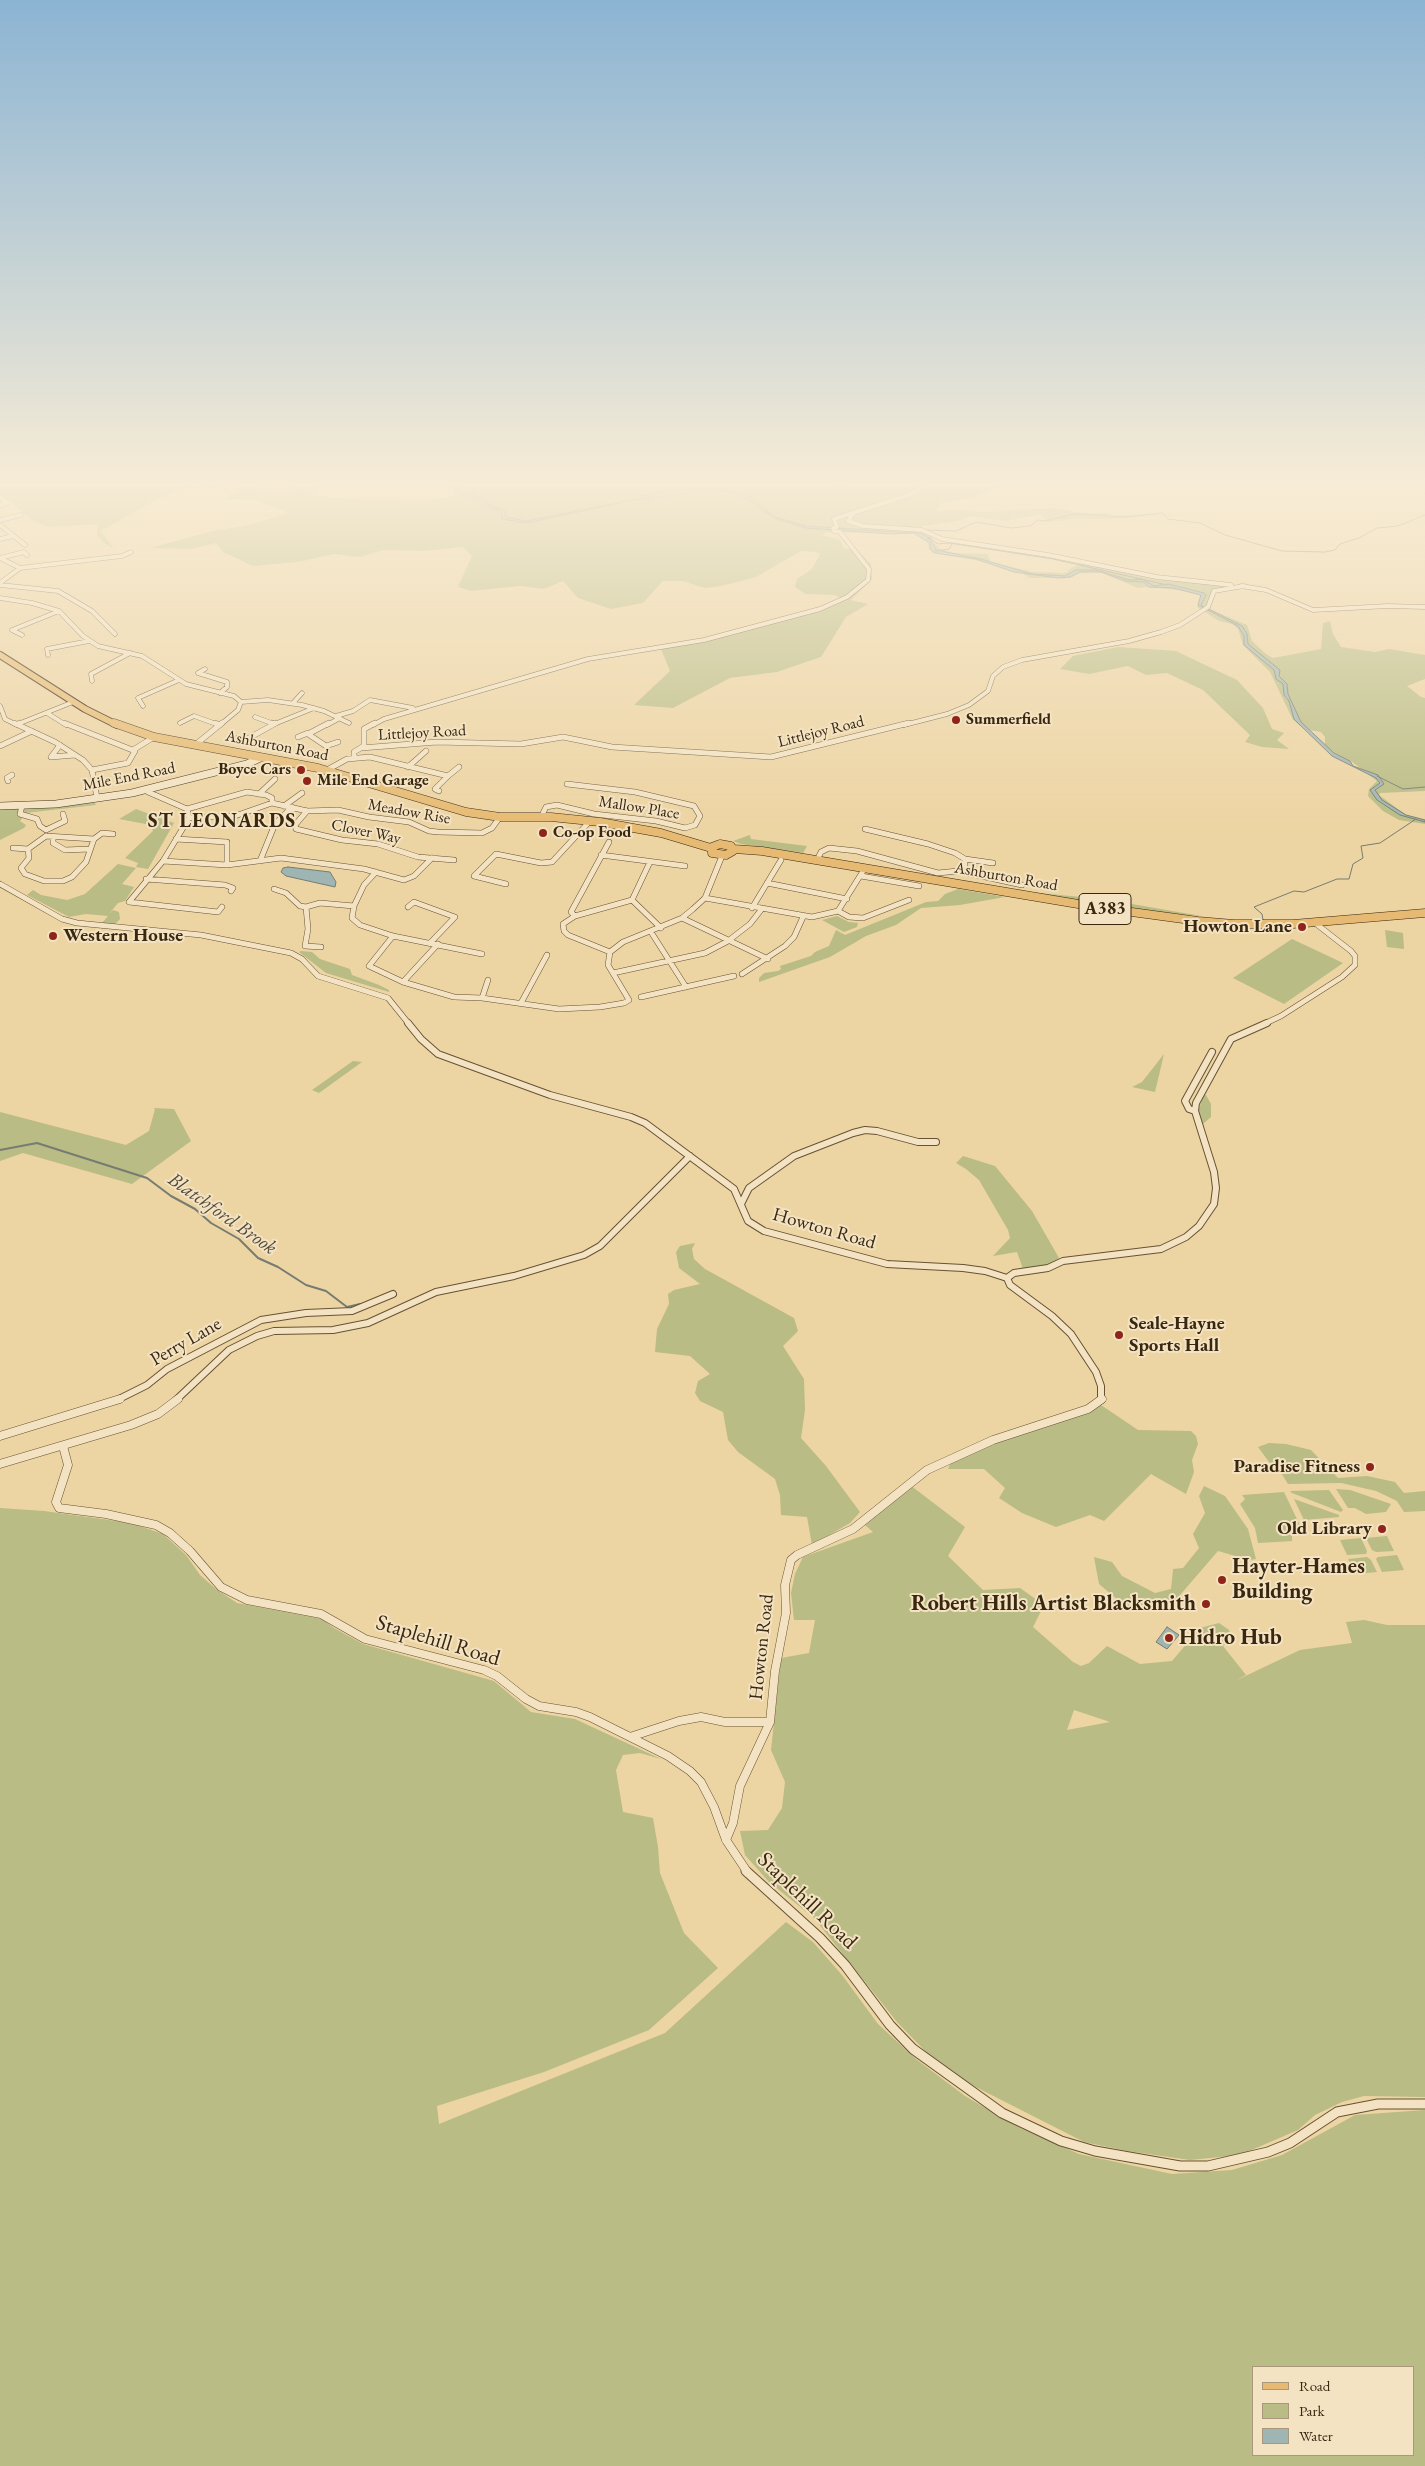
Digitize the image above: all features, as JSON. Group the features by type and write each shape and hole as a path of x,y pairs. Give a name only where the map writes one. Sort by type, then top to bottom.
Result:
{"main road":[{"name":"Ashburton Road","path":"0,655 73,702 126,729 154,738 327,770 445,807 500,817 541,817 590,821 662,833 711,848"},
{"name":"Ashburton Road","path":"711,848 717,844 724,844 734,849 762,851 817,860 863,872 1150,916 1234,924 1316,923 1425,913"},
{"name":"Ashburton Road","path":"711,848 712,853 722,856"},
{"path":"722,856 732,853 734,849"}],"street":[{"path":"20,601 58,611 89,641 107,649 150,659 179,680 202,689 234,696 241,702 261,699 314,708 349,723"},
{"path":"75,601 92,611 115,634"},
{"path":"354,758 354,752 364,746 364,730 374,723 396,715 588,659 704,640 820,609 838,601"},
{"name":"Littlejoy Road","path":"361,748 432,742 521,744 563,737 612,747 771,757 948,714 969,705 988,690 993,676 1003,666 1022,660 1123,642 1161,632 1194,617 1208,607 1210,601"},
{"path":"1292,601 1313,610 1388,606 1425,607"},
{"path":"22,635 12,630 58,611"},
{"path":"48,655 46,649 89,641"},
{"path":"92,681 91,674 115,663 130,653"},
{"path":"205,669 198,673 227,682 227,687 220,693"},
{"path":"143,706 138,698 179,680"},
{"path":"292,703 302,693"},
{"path":"298,737 353,711 370,700 413,708"},
{"path":"18,724 73,702"},
{"path":"195,745 238,710 241,702"},
{"path":"0,706 2,715 60,745 92,770 97,798"},
{"path":"238,738 249,738 274,724 314,708"},
{"path":"47,713 67,725 133,750"},
{"path":"180,722 194,716 220,725"},
{"path":"255,717 274,724"},
{"path":"0,746 32,731"},
{"path":"308,733 326,746 338,742"},
{"path":"133,750 154,738"},
{"path":"60,745 51,757 75,755"},
{"path":"92,770 128,763 135,752 133,750"},
{"path":"408,767 426,751"},
{"name":"Mile End Road","path":"0,806 56,804 152,789 247,764 260,758"},
{"path":"327,770 342,761 354,758 370,758 448,776"},
{"path":"439,791 435,789 459,767"},
{"path":"0,778 9,778"},
{"path":"259,794 275,779"},
{"name":"Mallow Place","path":"549,806 568,806 594,814 656,820 685,828 695,825 700,816 694,806 635,792 566,784"},
{"path":"148,792 187,809 235,793 247,792 272,798 272,803 235,816 189,818"},
{"path":"284,806 302,793"},
{"path":"541,817 544,809 549,806 544,800"},
{"name":"Meadow Rise","path":"272,803 308,811 338,810 369,817 410,822 433,832 472,834 489,830 500,817"},
{"path":"22,806 20,814 37,819 40,826 46,830"},
{"path":"260,861 275,824 292,807"},
{"path":"187,809 189,818 163,861 146,879 129,902 216,914 222,907"},
{"name":"Clover Way","path":"308,811 295,825 296,829 342,840 378,844 418,857 454,860"},
{"path":"46,830 65,821 63,814"},
{"path":"506,884 474,876 496,854 541,863 552,862 590,821"},
{"path":"865,829 928,844 962,856 965,859 992,863"},
{"path":"46,830 46,836"},
{"path":"28,849 29,858 21,868 25,874 34,880 54,882 72,877 86,862 94,840 101,831 113,834"},
{"path":"13,848 28,849 46,836 94,840"},
{"path":"53,837 53,843 65,850 90,849"},
{"path":"176,839 227,842 227,865"},
{"path":"575,916 571,912 609,842"},
{"path":"817,860 824,850 857,851 938,873 958,871 978,877 1022,884"},
{"path":"601,855 685,866"},
{"path":"394,936 368,965 403,982 454,997 482,998 540,1008 559,1009 600,1007 627,1002 629,1000 608,965 610,952 622,942 682,918 704,898 722,856"},
{"path":"163,861 227,865 276,859 318,862 376,872 392,878 408,880 432,858"},
{"path":"958,871 965,866 965,859"},
{"path":"752,908 781,860"},
{"path":"610,952 574,938 564,931 563,924 575,916 632,900 650,862"},
{"path":"376,872 364,885 354,906 352,918 360,926 394,936 431,942 482,954"},
{"path":"704,898 803,917 838,910 847,900 863,872 918,886"},
{"path":"146,879 180,884 225,885 233,888 231,892"},
{"name":"Howton Road","path":"0,884 62,919 77,923 201,935 291,953 302,959 318,976 388,998 421,1038 438,1054 550,1096 631,1116 656,1130 734,1189 748,1221 764,1231 887,1264 963,1268 985,1271 1007,1278 1010,1285 1052,1316 1071,1334 1096,1372 1101,1386 1102,1398 1088,1409 993,1440 927,1470 852,1530 796,1555 791,1560 785,1585 786,1614 776,1671 770,1722 740,1786 733,1823 726,1840"},
{"path":"767,884 847,900"},
{"path":"274,889 286,893 300,906 306,908 320,904 354,906"},
{"path":"632,900 661,928"},
{"path":"838,910 849,917 863,918 908,900"},
{"path":"408,907 414,902 455,917 431,942"},
{"path":"306,908 308,929 305,946 321,947"},
{"path":"613,973 705,953 728,940 750,924 761,910"},
{"path":"742,974 768,959 794,938 803,917"},
{"path":"682,918 768,959"},
{"path":"1007,1278 1014,1273 1048,1268 1063,1261 1161,1249 1186,1237 1199,1226 1214,1204 1216,1188 1214,1172 1195,1111 1196,1103 1231,1039 1281,1016 1342,977 1354,965 1355,956 1351,950 1329,936 1316,923"},
{"path":"651,932 686,987"},
{"path":"403,982 438,944"},
{"path":"521,1004 547,955"},
{"path":"641,997 734,976"},
{"path":"482,998 488,980"},
{"path":"1195,1111 1189,1109 1185,1101 1212,1052"},
{"path":"734,1189 743,1191 794,1156 853,1133 871,1131 918,1142 936,1142"},
{"path":"0,1464 131,1425 158,1414 172,1404 229,1350 257,1336 274,1331 333,1330 368,1323 436,1292 514,1276 584,1255 600,1246 690,1156"},
{"path":"741,1204 748,1188"},
{"name":"Perry Lane","path":"0,1436 111,1403 146,1385 167,1369 261,1320 306,1313 352,1311 393,1294"},
{"name":"Staplehill Road","path":"63,1446 68,1465 56,1502 59,1508 106,1514 156,1525 170,1533 190,1551 222,1587 247,1600 321,1614 365,1639 484,1670 497,1676 526,1700 539,1706 576,1712 630,1736 668,1756 690,1771 701,1782 714,1807 726,1840 746,1871 820,1938 845,1965 890,2025 913,2049 938,2069 1002,2113 1060,2141 1095,2151 1180,2166 1208,2166 1268,2152 1290,2143 1337,2112 1378,2104 1425,2104"},
{"name":"Howton Road","path":"630,1736 679,1721 701,1717 725,1722 770,1722"}],"green space":[{"path":"587,601 645,601 643,603 611,609"},
{"path":"838,601 856,601 868,604 846,617 821,657 777,672 730,678 673,708 634,705 670,671 661,649 701,642 821,609"},
{"path":"1198,601 1209,601 1207,608 1247,625 1252,641 1273,658 1321,649 1323,623 1330,621 1333,634 1341,647 1375,652 1389,649 1425,655 1425,679 1407,686 1425,698 1425,791 1380,793 1379,795 1406,815 1425,820 1425,824 1399,820 1383,811 1368,796 1369,789 1377,781 1351,761 1335,753 1325,745 1325,737 1321,732 1309,730 1301,722 1288,694 1287,684 1279,676 1280,670 1248,644 1248,638 1243,627 1205,610 1238,626 1244,636 1245,645 1274,670 1276,679 1283,684 1285,697 1289,701 1294,719 1305,730 1293,720 1270,672 1243,645 1238,629 1232,624 1219,621 1197,607"},
{"path":"1118,647 1176,651 1237,680 1263,708 1272,729 1284,733 1277,740 1289,749 1262,747 1245,742 1250,735 1203,690 1167,673 1146,675 1128,666 1089,674 1060,669 1073,656"},
{"path":"94,802 96,805 26,813 20,821 26,825 24,828 0,840 0,810"},
{"path":"136,809 174,823 148,869 136,867 138,863 125,858 153,831 151,825 119,819"},
{"path":"750,835 751,839 807,846 803,853 741,844 733,841"},
{"path":"118,864 136,868 122,884 134,887 125,901 118,903 109,914 113,910 119,912 120,919 115,924 102,923 108,916 86,914 69,917 27,895 33,890 41,895 67,900 85,894"},
{"path":"958,889 1005,897 960,905 921,908 896,925 866,936 830,957 759,982 759,978 764,973 778,971 781,969 780,966 811,956 815,952 829,946 836,930 845,935 926,902 938,901 945,894"},
{"path":"1017,891 1103,899 1207,917 1112,907"},
{"path":"837,916 849,922 858,923 857,927 844,932 822,920"},
{"path":"1385,930 1403,933 1404,949 1387,947"},
{"path":"1292,939 1343,963 1284,1004 1233,978"},
{"path":"299,952 312,952 320,959 350,969 352,975 379,985 389,990 389,992 326,973"},
{"path":"1164,1054 1155,1092 1132,1087 1142,1082"},
{"path":"353,1061 362,1062 319,1093 312,1090"},
{"path":"1203,1095 1206,1095 1211,1104 1211,1117 1203,1124 1200,1123 1198,1113"},
{"path":"153,1108 174,1109 191,1141 132,1184 23,1153 0,1161 0,1112 126,1145 149,1131 155,1109"},
{"path":"963,1156 995,1166 1032,1211 1059,1258 1055,1262 1046,1266 1023,1269 1017,1252 993,1256 1010,1238 1008,1230 979,1180 956,1163"},
{"path":"695,1243 692,1249 694,1259 705,1269 794,1318 798,1331 783,1346 804,1379 805,1410 801,1438 826,1466 860,1512 850,1523 812,1545 807,1517 781,1515 780,1495 775,1479 738,1452 728,1440 723,1412 700,1401 695,1393 698,1381 710,1374 690,1356 655,1352 657,1329 669,1304 668,1294 674,1290 700,1284 679,1268 676,1252 680,1246"},
{"path":"1101,1405 1138,1430 1191,1431 1196,1436 1198,1444 1192,1460 1194,1472 1186,1494 1151,1474 1104,1521 1090,1515 1056,1527 1022,1513 999,1498 1005,1488 984,1469 948,1469 951,1462 994,1442"},
{"path":"1269,1443 1286,1444 1311,1450 1338,1478 1367,1476 1395,1482 1404,1493 1425,1491 1425,1511 1404,1512 1397,1501 1376,1491 1341,1483 1288,1484 1280,1471 1269,1462 1258,1447"},
{"path":"910,1485 965,1527 948,1556 983,1590 1020,1588 1044,1605 1033,1627 1073,1662 1081,1666 1089,1663 1107,1646 1140,1664 1172,1661 1200,1628 1219,1623 1229,1630 1232,1638 1223,1646 1246,1675 1235,1681 1300,1650 1352,1643 1346,1622 1364,1620 1387,1625 1425,1625 1425,2097 1364,2096 1342,2102 1315,2115 1298,2130 1240,2155 1190,2160 1127,2151 1084,2142 968,2083 929,2055 897,2022 814,1918 769,1882 745,1855 740,1831 768,1830 782,1808 785,1782 771,1750 781,1658 809,1653 815,1620 794,1620 791,1593 795,1574 803,1557 873,1532 865,1525","holes":["1074,1710 1110,1722 1067,1730"]},
{"path":"1204,1486 1225,1496 1248,1529 1256,1559 1249,1560 1218,1551 1174,1602 1152,1608 1125,1606 1099,1584 1094,1557 1112,1562 1122,1576 1155,1593 1171,1589 1173,1569 1183,1568 1199,1548 1193,1534 1205,1513 1199,1496"},
{"path":"1336,1489 1350,1490 1391,1504 1386,1512 1366,1514 1355,1508 1348,1508"},
{"path":"1329,1490 1343,1510 1341,1512 1290,1491"},
{"path":"1284,1492 1304,1534 1292,1535 1292,1541 1258,1543 1255,1528 1240,1504 1245,1499 1242,1495"},
{"path":"1294,1499 1339,1515 1339,1517 1304,1520"},
{"path":"0,1508 44,1511 131,1523 163,1534 186,1555 200,1575 216,1589 237,1603 322,1619 363,1644 494,1681 531,1712 575,1719 661,1759 640,1753 623,1755 616,1770 623,1812 653,1818 660,1873 684,1933 718,1968 649,2030 544,2072 437,2106 439,2124 665,2033 786,1922 813,1942 842,1975 878,2024 916,2059 965,2096 1020,2128 1079,2154 1172,2174 1232,2170 1282,2155 1355,2115 1425,2110 1425,2466 0,2466"},
{"path":"1387,1536 1394,1551 1376,1552 1372,1550 1366,1538"},
{"path":"1361,1538 1367,1551 1366,1554 1347,1555 1340,1540"},
{"path":"1397,1555 1404,1570 1382,1572 1376,1559 1378,1557"},
{"path":"1367,1557 1371,1560 1377,1572 1355,1574 1348,1559"}],"water":[{"path":"1199,601 1203,601 1201,605 1242,626 1247,634 1248,644 1280,670 1279,676 1287,684 1288,694 1301,722 1334,753 1350,761 1353,766 1378,775 1384,784 1375,790 1382,800 1406,815 1425,820 1425,822 1400,815 1377,800 1370,790 1380,783 1376,778 1332,756 1294,719 1289,701 1284,695 1283,684 1276,679 1274,670 1244,645 1244,636 1238,626 1198,605"},
{"path":"283,868 330,872 336,882 335,887 286,876 281,872"},
{"path":"1167,1627 1179,1635 1167,1649 1156,1642"}],"waterway":[{"path":"1377,776 1403,789 1425,787"},
{"path":"1263,920 1262,914 1254,907 1294,891 1304,892 1337,879 1349,879 1353,864 1363,858 1361,846 1380,843 1416,819"},
{"name":"Blatchford Brook","path":"0,1150 37,1143 147,1178 171,1196 195,1209 211,1223 239,1239 258,1258 278,1267 306,1285 326,1291 347,1307 360,1304"}],"place":[{"name":"Summerfield","path":"956,720"},
{"name":"Boyce Cars","path":"301,770"},
{"name":"Mile End Garage","path":"307,781"},
{"name":"Co-op Food","path":"543,833"},
{"name":"Howton Lane","path":"1302,927"},
{"name":"Western House","path":"53,936"},
{"name":"Seale-Hayne Sports Hall","path":"1119,1335"},
{"name":"Paradise Fitness","path":"1370,1467"},
{"name":"Old Library","path":"1382,1529"},
{"name":"Hayter-Hames Building","path":"1222,1580"},
{"name":"Robert Hills Artist Blacksmith","path":"1206,1604"},
{"name":"Hidro Hub","path":"1169,1638"}],"district":[{"name":"ST LEONARDS","path":"222,822"}]}
